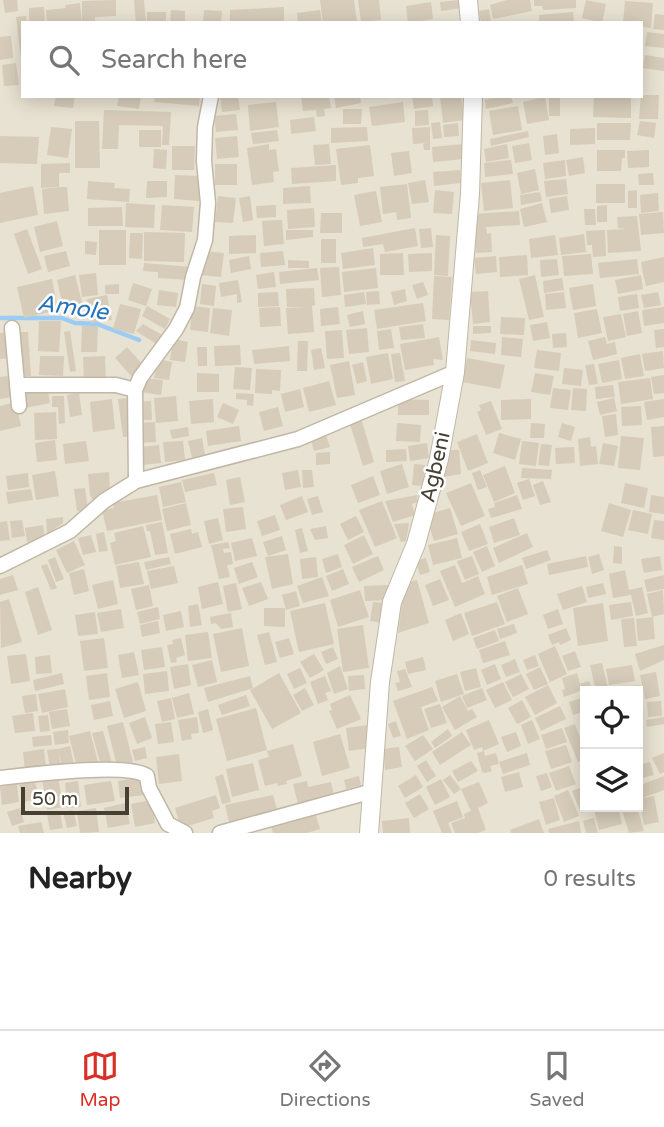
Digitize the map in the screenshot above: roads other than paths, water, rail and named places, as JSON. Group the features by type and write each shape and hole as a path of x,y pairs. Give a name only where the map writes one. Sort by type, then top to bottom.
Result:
{"street":[{"path":"468,0 470,21"},
{"path":"136,481 135,390 140,378 176,329 187,308 193,277 205,240 208,203 204,160 205,127 211,98"},
{"name":"Agbeni","path":"369,833 380,682 392,602 416,544 439,459 455,372 470,194 473,98"},
{"path":"12,328 19,406"},
{"path":"0,566 27,555 70,531 104,502 136,481 298,439 455,372"},
{"path":"16,385 116,385 135,390"},
{"path":"0,778 64,772 136,770 147,776 149,788 168,824 185,833"},
{"path":"220,833 373,791"}],"waterway":[{"name":"Amole","path":"0,318 62,318 75,323 97,324 139,340"}]}
